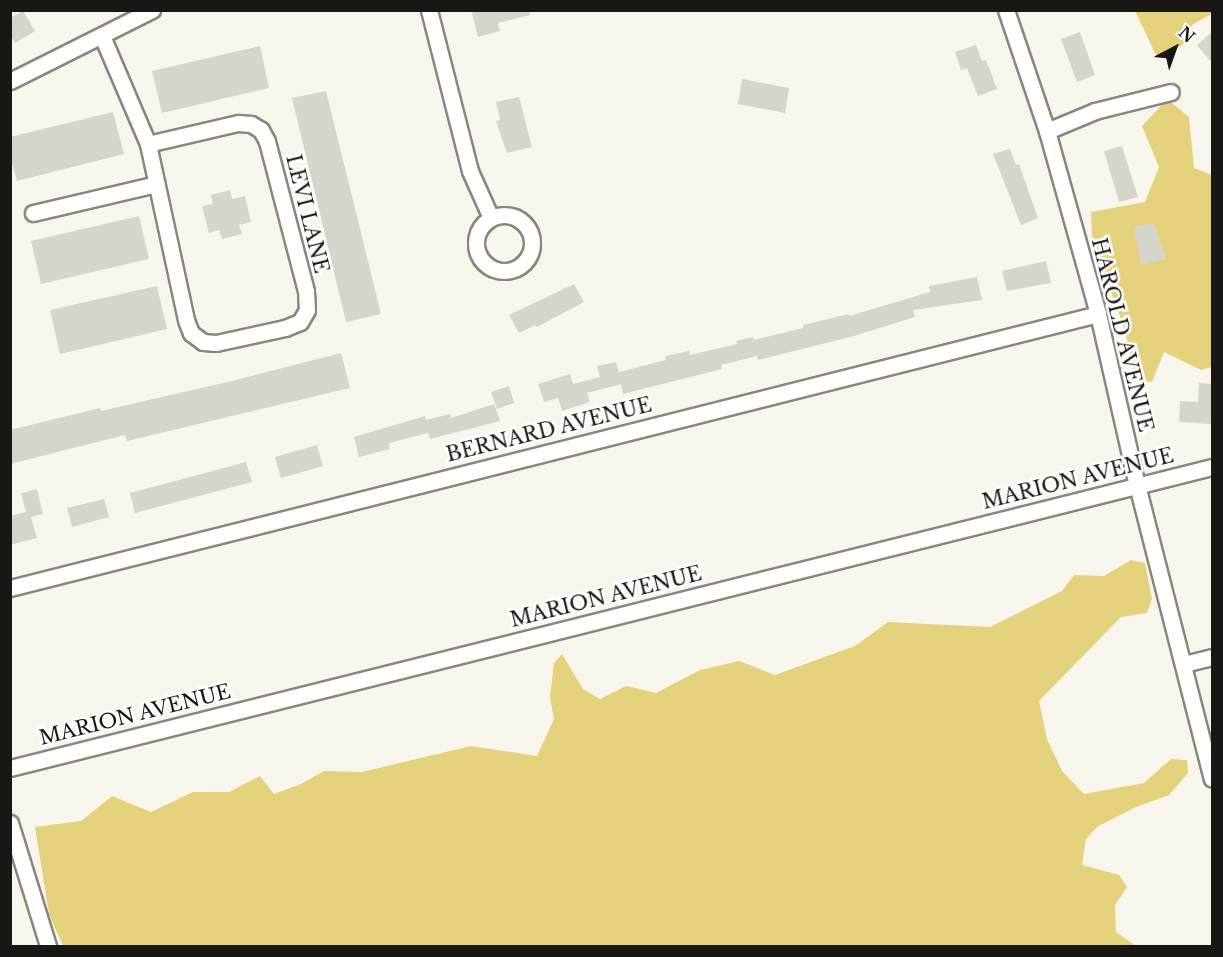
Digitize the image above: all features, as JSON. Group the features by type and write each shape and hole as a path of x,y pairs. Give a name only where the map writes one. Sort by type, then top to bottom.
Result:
{"street":[{"path":"10,81 152,10"},
{"path":"429,10 470,171 491,218"},
{"name":"HAROLD AVENUE","path":"1006,10 1047,131 1098,314 1137,485 1212,779"},
{"path":"33,213 157,184 148,144 102,36"},
{"path":"1047,131 1095,111 1171,92"},
{"name":"LEVI LANE","path":"148,144 238,123 256,126 267,141 306,291 307,310 300,322 285,328 216,343 200,340 191,333 186,320 157,184"},
{"name":"BERNARD AVENUE","path":"10,588 1098,314"},
{"name":"MARION AVENUE","path":"10,768 1212,467"},
{"path":"1184,664 1212,657"},
{"path":"10,823 48,946"}],"shaded area":[{"path":"1212,10 1212,14 1193,24 1183,45 1157,57 1135,11"},
{"path":"1167,99 1189,117 1194,168 1212,175 1212,367 1201,370 1164,352 1152,382 1136,380 1124,327 1092,241 1091,212 1145,202 1159,167 1142,126"},
{"path":"1131,560 1145,563 1152,599 1147,613 1121,617 1039,701 1047,739 1062,771 1084,794 1144,783 1171,759 1187,760 1188,773 1169,795 1134,808 1097,827 1086,839 1082,865 1119,875 1127,887 1115,905 1116,932 1136,946 63,946 49,914 35,827 81,821 112,796 151,812 193,792 229,792 260,776 274,794 301,784 324,771 362,772 471,746 537,756 554,719 550,697 554,663 562,654 583,689 600,699 626,686 656,693 700,670 739,661 775,675 855,646 888,622 990,627 1062,591 1074,575 1104,576"}],"building":[{"path":"471,10 529,10 530,15 498,23 500,31 478,37"},
{"path":"23,11 35,31 15,43 10,35 10,18"},
{"path":"1080,32 1095,75 1077,82 1061,39"},
{"path":"1212,32 1212,63 1197,45"},
{"path":"976,45 982,61 986,60 997,89 978,96 967,68 961,70 955,52"},
{"path":"260,46 269,88 162,113 152,71"},
{"path":"742,79 789,88 785,113 738,104"},
{"path":"326,91 381,314 346,322 292,98"},
{"path":"519,97 532,147 507,153 496,121 500,120 496,102"},
{"path":"113,112 124,154 17,181 10,156 10,137"},
{"path":"1122,146 1138,197 1119,202 1104,151"},
{"path":"1010,149 1016,165 1019,164 1038,218 1021,225 993,154"},
{"path":"230,190 232,199 245,196 251,222 239,225 242,234 222,239 219,230 209,233 202,206 213,204 211,195"},
{"path":"139,216 149,259 41,284 31,241"},
{"path":"1154,223 1166,259 1141,265 1134,227"},
{"path":"1046,261 1051,283 1007,291 1002,271"},
{"path":"977,277 982,300 913,310 915,317 854,336 758,360 757,356 721,365 722,369 623,394 621,384 587,393 590,402 562,411 558,398 544,402 538,384 570,374 573,384 600,377 597,366 616,362 619,372 666,360 665,356 689,351 690,355 737,344 736,341 753,337 754,340 803,328 803,325 849,314 849,316 930,292 929,286"},
{"path":"574,284 584,302 537,327 535,325 519,333 509,315"},
{"path":"157,286 167,329 60,354 50,310"},
{"path":"341,353 350,388 127,441 125,435 10,464 10,430 100,408 101,411 236,380"},
{"path":"1199,383 1212,384 1212,424 1179,422 1180,401 1198,402"},
{"path":"509,386 514,403 497,409 491,392"},
{"path":"494,404 500,421 430,439 428,433 389,443 390,449 359,457 354,437 425,416 426,420 450,414 451,418"},
{"path":"317,445 323,466 281,478 275,457"},
{"path":"246,462 252,482 135,513 130,493"},
{"path":"37,489 43,514 31,517 37,538 10,545 10,516 26,512 21,493"},
{"path":"104,499 109,517 72,527 67,508"}]}
